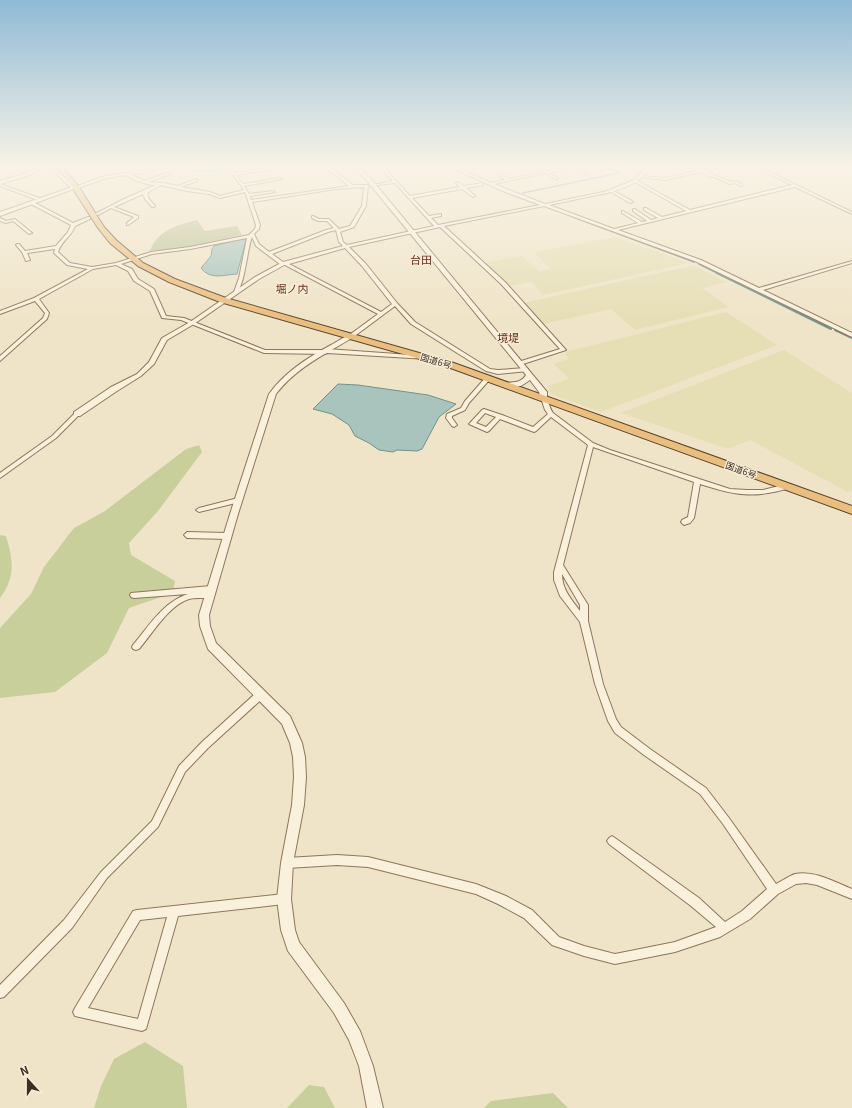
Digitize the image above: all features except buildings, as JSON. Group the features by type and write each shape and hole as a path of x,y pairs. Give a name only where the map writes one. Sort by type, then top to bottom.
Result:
{"highway":[{"name":"国道6号","path":"94,217 116,246 132,259 156,274 223,300 427,358 488,378 852,510"}],"street":[{"path":"58,217 73,225"},
{"path":"128,224 136,217"},
{"path":"236,292 241,278 249,237 253,234 258,225 255,217"},
{"path":"313,217 318,220 328,220 337,230 341,242 364,265 395,304 413,323 488,370 498,372 528,373"},
{"path":"268,254 318,235 352,227 358,217"},
{"path":"399,217 543,392 548,410 551,414 591,444 697,482 737,493 766,492 787,486"},
{"path":"428,217 503,283 563,350 520,363"},
{"path":"0,476 54,437 77,414 114,389 139,375 152,363 164,339 192,323 223,300 267,271 284,263 411,232 488,217"},
{"path":"579,217 699,261 852,335"},
{"path":"630,217 640,223"},
{"path":"644,217 650,221"},
{"path":"614,230 665,217"},
{"path":"73,225 89,218"},
{"path":"0,219 6,222 14,220 30,233"},
{"path":"24,252 57,247 72,231 73,225"},
{"path":"57,247 56,252 69,264 92,268 117,264 151,253 190,248 253,234"},
{"path":"253,234 257,245 268,254 382,314"},
{"path":"18,245 28,260"},
{"path":"758,290 852,262"},
{"path":"117,264 130,270 136,280 152,290 164,317 182,319 264,351 275,352 310,350 427,358"},
{"path":"0,312 36,299 92,268"},
{"path":"0,359 45,319 47,313 36,299"},
{"path":"374,1108 366,1066 355,1036 339,1008 293,946 288,930 284,899 287,863 298,805 300,757 286,720 260,696 212,646 205,626 204,615 238,500 273,394 278,386 294,371 350,337 395,304"},
{"path":"830,330 837,328"},
{"path":"508,385 526,382 528,373"},
{"path":"454,425 449,418 449,415 463,409 467,402 488,378"},
{"path":"500,416 534,430 551,414"},
{"path":"584,621 563,594 558,580 560,565 591,444"},
{"path":"684,522 688,521 690,518 697,482"},
{"path":"199,510 238,500"},
{"path":"187,535 227,536"},
{"path":"560,565 584,605 584,621 608,712 615,726 646,752 703,791 726,821 774,890"},
{"path":"134,596 210,592"},
{"path":"136,647 170,607 179,600 210,592"},
{"path":"0,993 68,924 104,875 155,824 182,769 205,745 260,696"},
{"path":"612,841 695,902 724,928"},
{"path":"287,863 337,860 368,862 476,889 502,900 528,914 556,941 584,952 615,960 675,947 716,933 746,915 774,890 795,879 806,878 818,880 852,894"},
{"path":"174,911 142,1025 79,1012 137,915 284,899"}],"shaded area":[{"path":"615,237 688,263 543,295 531,282 509,286 486,263 522,256 539,271 551,269 534,252"},
{"path":"694,265 726,282 703,288 728,307 635,330 611,309 543,324 523,303"},
{"path":"726,312 777,345 601,412 551,394 548,386 569,379 554,364 568,359 565,352"},
{"path":"784,350 852,393 852,490 848,492 750,440 728,449 621,413"}],"green space":[{"path":"197,220 205,231 237,226 242,235 183,248 150,251 153,244 163,233 175,226"},
{"path":"199,445 202,452 158,511 129,543 131,555 175,581 173,593 129,608 107,653 55,692 0,698 0,628 31,594 44,567 74,528 105,511 186,449"},
{"path":"0,535 6,536 12,568 9,583 0,598"},
{"path":"145,1042 183,1066 187,1108 94,1108 101,1086 114,1059"},
{"path":"309,1085 324,1087 335,1108 287,1108"},
{"path":"553,1093 568,1108 484,1108 491,1101"}],"water":[{"path":"240,239 246,240 237,274 217,276 208,274 201,268 211,256 214,246"},
{"path":"338,384 358,385 428,395 456,404 439,417 422,449 417,451 397,450 393,452 379,450 355,436 349,425 332,414 313,409"}],"waterway":[{"path":"573,217 694,262"},
{"path":"699,264 717,273"},
{"path":"717,273 831,329"},
{"path":"835,330 852,338"}],"district":[{"name":"台田","path":"421,259"},
{"name":"堀ノ内","path":"292,288"},
{"name":"境堤","path":"508,337"}]}
